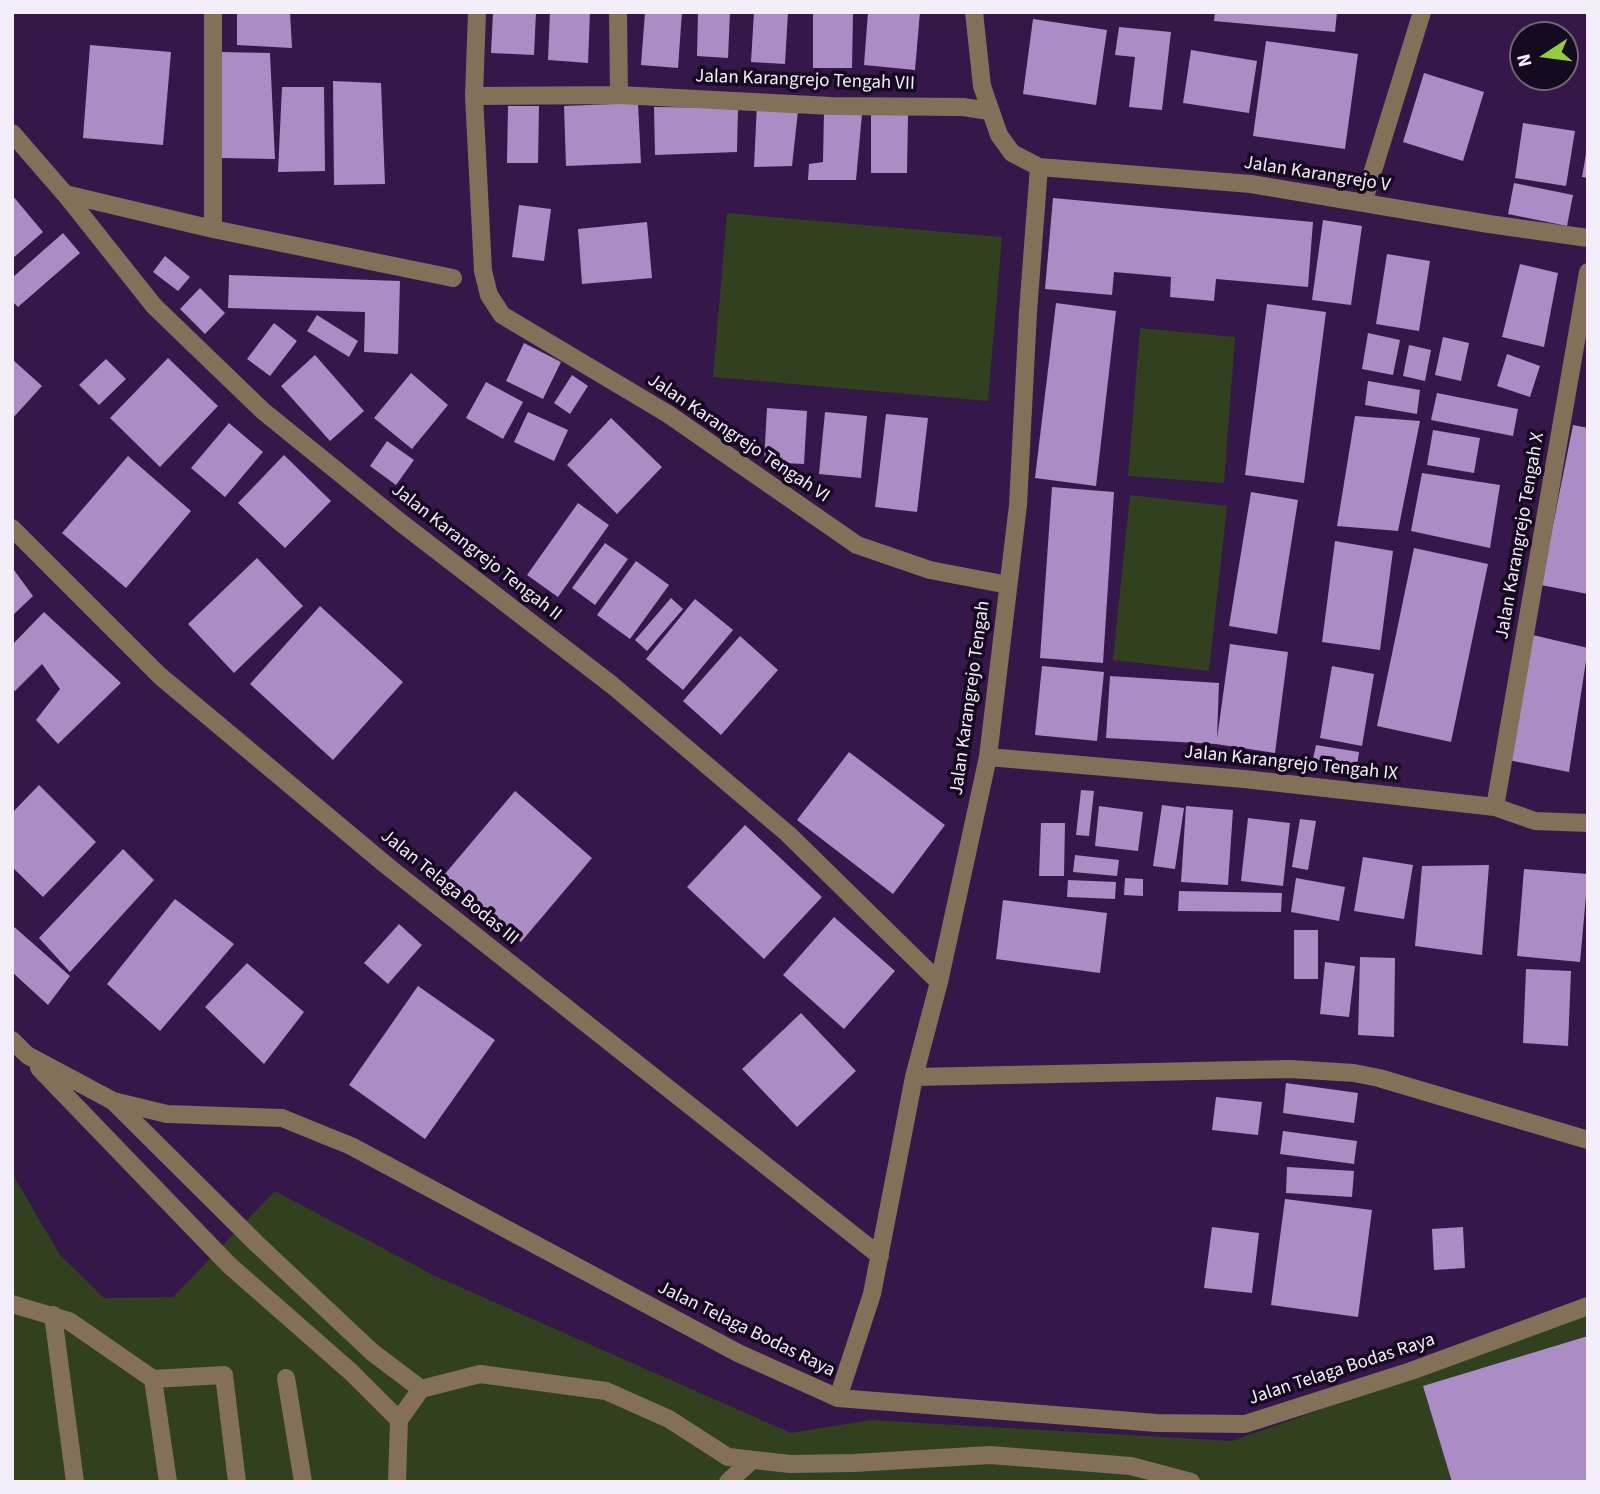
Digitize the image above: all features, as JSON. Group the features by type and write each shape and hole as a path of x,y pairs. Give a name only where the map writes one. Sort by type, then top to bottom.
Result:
{"street":[{"path":"213,12 213,229"},
{"path":"474,96 477,12"},
{"path":"618,12 619,95"},
{"path":"974,12 982,86 999,135 1012,152 1039,167"},
{"path":"1363,203 1422,12"},
{"name":"Jalan Karangrejo Tengah VII","path":"474,96 619,95 831,106 962,107 989,111"},
{"name":"Jalan Karangrejo Tengah VI","path":"474,96 482,271 489,295 502,315 668,414 857,545 930,570 1008,585"},
{"name":"Jalan Karangrejo Tengah II","path":"12,134 65,194 154,306 263,411 400,522 612,685 788,834 939,982"},
{"name":"Jalan Karangrejo V","path":"1039,167 1251,184 1588,238"},
{"name":"Jalan Karangrejo Tengah","path":"838,1398 872,1294 915,1077 939,982 988,757 1018,505 1039,167"},
{"path":"65,194 213,229 453,278"},
{"name":"Jalan Karangrejo Tengah X","path":"1495,807 1588,272"},
{"name":"Jalan Telaga Bodas III","path":"12,528 170,684 386,865 880,1256"},
{"name":"Jalan Karangrejo Tengah IX","path":"988,757 1244,779 1495,807 1535,821 1588,823"},
{"name":"Jalan Telaga Bodas Raya","path":"12,1040 27,1055 113,1101 167,1114 282,1118 351,1146 738,1353 838,1398 1157,1423 1245,1424 1424,1367 1588,1306"},
{"path":"27,1055 229,1265 351,1372 399,1420"},
{"path":"915,1077 1290,1069 1354,1073 1380,1078 1588,1140"},
{"path":"113,1101 276,1262 372,1352 421,1389"},
{"path":"12,1304 69,1321 153,1379 224,1376 237,1482"},
{"path":"53,1315 75,1482"},
{"path":"397,1482 399,1420 421,1389 480,1374 606,1391 669,1419 728,1457 790,1464 990,1455 1191,1482"},
{"path":"286,1378 303,1482"},
{"path":"153,1379 168,1482"},
{"path":"728,1482 752,1460"}],"green space":[{"path":"727,213 1002,237 988,401 713,377"},
{"path":"1140,328 1235,337 1224,483 1128,476"},
{"path":"1130,495 1227,506 1209,671 1113,660"},
{"path":"12,1162 15,1178 60,1255 104,1298 173,1297 275,1191 435,1276 791,1433 871,1420 1232,1441 1588,1315 1588,1482 12,1482"}],"building":[{"path":"237,12 290,12 292,48 237,45"},
{"path":"493,12 536,12 534,55 491,53"},
{"path":"550,12 590,12 588,63 548,60"},
{"path":"645,12 682,12 678,68 641,65"},
{"path":"698,12 730,12 728,58 697,56"},
{"path":"754,12 788,12 785,64 751,62"},
{"path":"813,12 853,12 852,68 813,68"},
{"path":"868,12 920,12 915,70 864,65"},
{"path":"1215,12 1337,12 1335,32 1214,21"},
{"path":"1033,19 1107,30 1096,105 1023,94"},
{"path":"1119,27 1171,32 1162,110 1129,107 1135,57 1115,55"},
{"path":"1266,41 1358,54 1345,149 1253,136"},
{"path":"90,45 171,52 163,145 83,138"},
{"path":"1191,50 1257,61 1249,113 1183,103"},
{"path":"220,52 270,53 275,159 222,158"},
{"path":"1424,73 1484,92 1463,161 1403,142"},
{"path":"333,81 381,83 385,184 334,185"},
{"path":"282,87 324,87 325,171 278,172"},
{"path":"638,103 641,163 566,166 564,106"},
{"path":"757,104 798,111 792,166 754,167"},
{"path":"508,106 539,106 538,163 507,163"},
{"path":"654,107 738,108 737,152 655,155"},
{"path":"824,112 862,114 856,180 808,180 809,164 823,162"},
{"path":"871,115 908,115 907,173 871,173"},
{"path":"1523,123 1575,131 1566,186 1515,178"},
{"path":"1588,154 1588,178 1582,177"},
{"path":"1514,183 1573,195 1567,226 1508,214"},
{"path":"12,195 43,232 12,259"},
{"path":"1053,198 1313,222 1308,287 1216,279 1214,301 1170,297 1171,277 1114,272 1112,295 1045,289"},
{"path":"519,205 551,209 544,261 512,257"},
{"path":"1323,220 1362,226 1351,305 1312,300"},
{"path":"647,222 652,278 582,284 578,229"},
{"path":"63,233 80,253 18,307 12,301 12,278"},
{"path":"1387,254 1430,261 1419,331 1376,324"},
{"path":"165,256 190,277 178,291 153,272"},
{"path":"1520,264 1558,273 1544,347 1502,337"},
{"path":"229,275 400,281 398,354 364,352 365,312 228,308"},
{"path":"200,288 225,313 205,334 180,309"},
{"path":"1056,303 1116,311 1096,486 1035,478"},
{"path":"1267,304 1326,312 1304,483 1245,475"},
{"path":"317,315 358,341 349,357 307,331"},
{"path":"274,323 297,341 270,376 247,359"},
{"path":"1368,333 1400,340 1393,375 1362,369"},
{"path":"1443,337 1469,343 1461,381 1435,375"},
{"path":"524,343 561,362 543,399 506,381"},
{"path":"1409,345 1431,350 1425,381 1403,376"},
{"path":"1507,354 1540,366 1530,397 1497,386"},
{"path":"315,355 364,411 330,441 281,386"},
{"path":"168,358 218,406 160,467 110,418"},
{"path":"12,359 42,386 12,419"},
{"path":"106,359 126,379 99,405 79,385"},
{"path":"411,373 448,405 412,449 374,418"},
{"path":"572,375 588,386 570,414 554,403"},
{"path":"1368,381 1420,390 1417,414 1365,405"},
{"path":"486,382 523,402 503,439 466,418"},
{"path":"1437,393 1518,409 1513,436 1431,420"},
{"path":"767,408 807,411 804,464 764,462"},
{"path":"528,412 568,430 554,461 514,442"},
{"path":"825,412 867,416 861,478 819,474"},
{"path":"886,414 928,418 917,512 875,507"},
{"path":"1355,416 1420,421 1398,531 1337,526"},
{"path":"611,418 662,467 617,514 567,465"},
{"path":"229,423 263,452 225,497 191,468"},
{"path":"1573,425 1588,428 1588,594 1541,585"},
{"path":"1433,430 1480,438 1474,473 1427,465"},
{"path":"387,441 414,460 396,485 370,466"},
{"path":"284,455 331,501 285,548 238,503"},
{"path":"128,456 191,511 126,588 62,533"},
{"path":"1422,473 1500,485 1490,548 1411,531"},
{"path":"1052,487 1114,492 1103,663 1040,658"},
{"path":"1251,492 1298,500 1277,634 1229,626"},
{"path":"578,503 609,525 558,597 527,575"},
{"path":"1335,541 1393,551 1380,650 1322,642"},
{"path":"605,543 628,559 595,605 572,588"},
{"path":"1414,548 1488,564 1451,742 1377,726"},
{"path":"257,558 303,606 234,673 188,624"},
{"path":"636,561 669,585 630,639 597,615"},
{"path":"14,570 33,596 12,616 12,571"},
{"path":"671,598 683,609 647,651 635,640"},
{"path":"695,599 733,630 683,690 646,659"},
{"path":"320,606 403,682 333,760 250,684"},
{"path":"44,612 121,683 58,744 36,720 60,689 42,664 15,691 12,688 12,645"},
{"path":"1533,635 1588,648 1569,772 1508,760"},
{"path":"740,636 778,670 721,735 683,701"},
{"path":"1230,644 1288,652 1275,753 1216,744 1106,738 1110,676 1219,683 1217,739"},
{"path":"1042,666 1104,672 1097,741 1035,735"},
{"path":"1332,666 1374,674 1362,746 1320,738"},
{"path":"1316,745 1359,752 1357,766 1313,759"},
{"path":"849,752 945,825 893,894 797,820"},
{"path":"39,785 96,842 43,897 12,867 12,813"},
{"path":"1081,790 1094,791 1089,836 1076,835"},
{"path":"515,791 592,858 521,942 444,875"},
{"path":"1162,805 1184,808 1175,869 1153,866"},
{"path":"1099,806 1143,812 1138,851 1095,846"},
{"path":"1186,806 1233,810 1228,885 1181,882"},
{"path":"1248,818 1290,823 1283,886 1241,881"},
{"path":"1300,819 1316,821 1308,870 1292,867"},
{"path":"1041,823 1065,823 1064,876 1039,876"},
{"path":"745,825 822,897 764,959 687,887"},
{"path":"123,849 154,880 70,972 39,938"},
{"path":"1075,855 1119,860 1117,876 1073,872"},
{"path":"1363,857 1413,865 1404,919 1354,911"},
{"path":"1489,865 1482,955 1415,946 1422,866"},
{"path":"1524,869 1588,874 1580,962 1517,956"},
{"path":"1125,878 1143,879 1143,896 1124,895"},
{"path":"1296,878 1345,887 1339,921 1291,912"},
{"path":"1068,880 1116,882 1115,899 1067,897"},
{"path":"1179,891 1282,893 1281,912 1178,911"},
{"path":"175,899 234,944 160,1031 107,984"},
{"path":"1003,900 1107,913 1100,973 996,959"},
{"path":"834,917 895,971 844,1029 783,975"},
{"path":"399,924 422,945 388,984 364,963"},
{"path":"12,925 70,976 48,1005 12,972"},
{"path":"1294,930 1318,930 1318,979 1294,979"},
{"path":"1360,957 1395,958 1394,1037 1358,1035"},
{"path":"1325,962 1355,966 1349,1017 1320,1014"},
{"path":"247,963 304,1012 264,1064 205,1007"},
{"path":"1526,969 1571,971 1568,1046 1523,1043"},
{"path":"418,986 495,1040 425,1139 349,1085"},
{"path":"801,1013 856,1071 797,1127 742,1069"},
{"path":"1286,1083 1358,1093 1354,1123 1283,1113"},
{"path":"1216,1097 1262,1102 1258,1135 1212,1130"},
{"path":"1283,1131 1357,1141 1354,1164 1280,1154"},
{"path":"1287,1167 1354,1171 1352,1197 1286,1193"},
{"path":"1285,1199 1372,1210 1358,1317 1271,1305"},
{"path":"1212,1227 1259,1233 1252,1293 1204,1288"},
{"path":"1463,1227 1465,1268 1434,1270 1432,1229"},
{"path":"1588,1336 1588,1482 1452,1482 1423,1386"}]}
